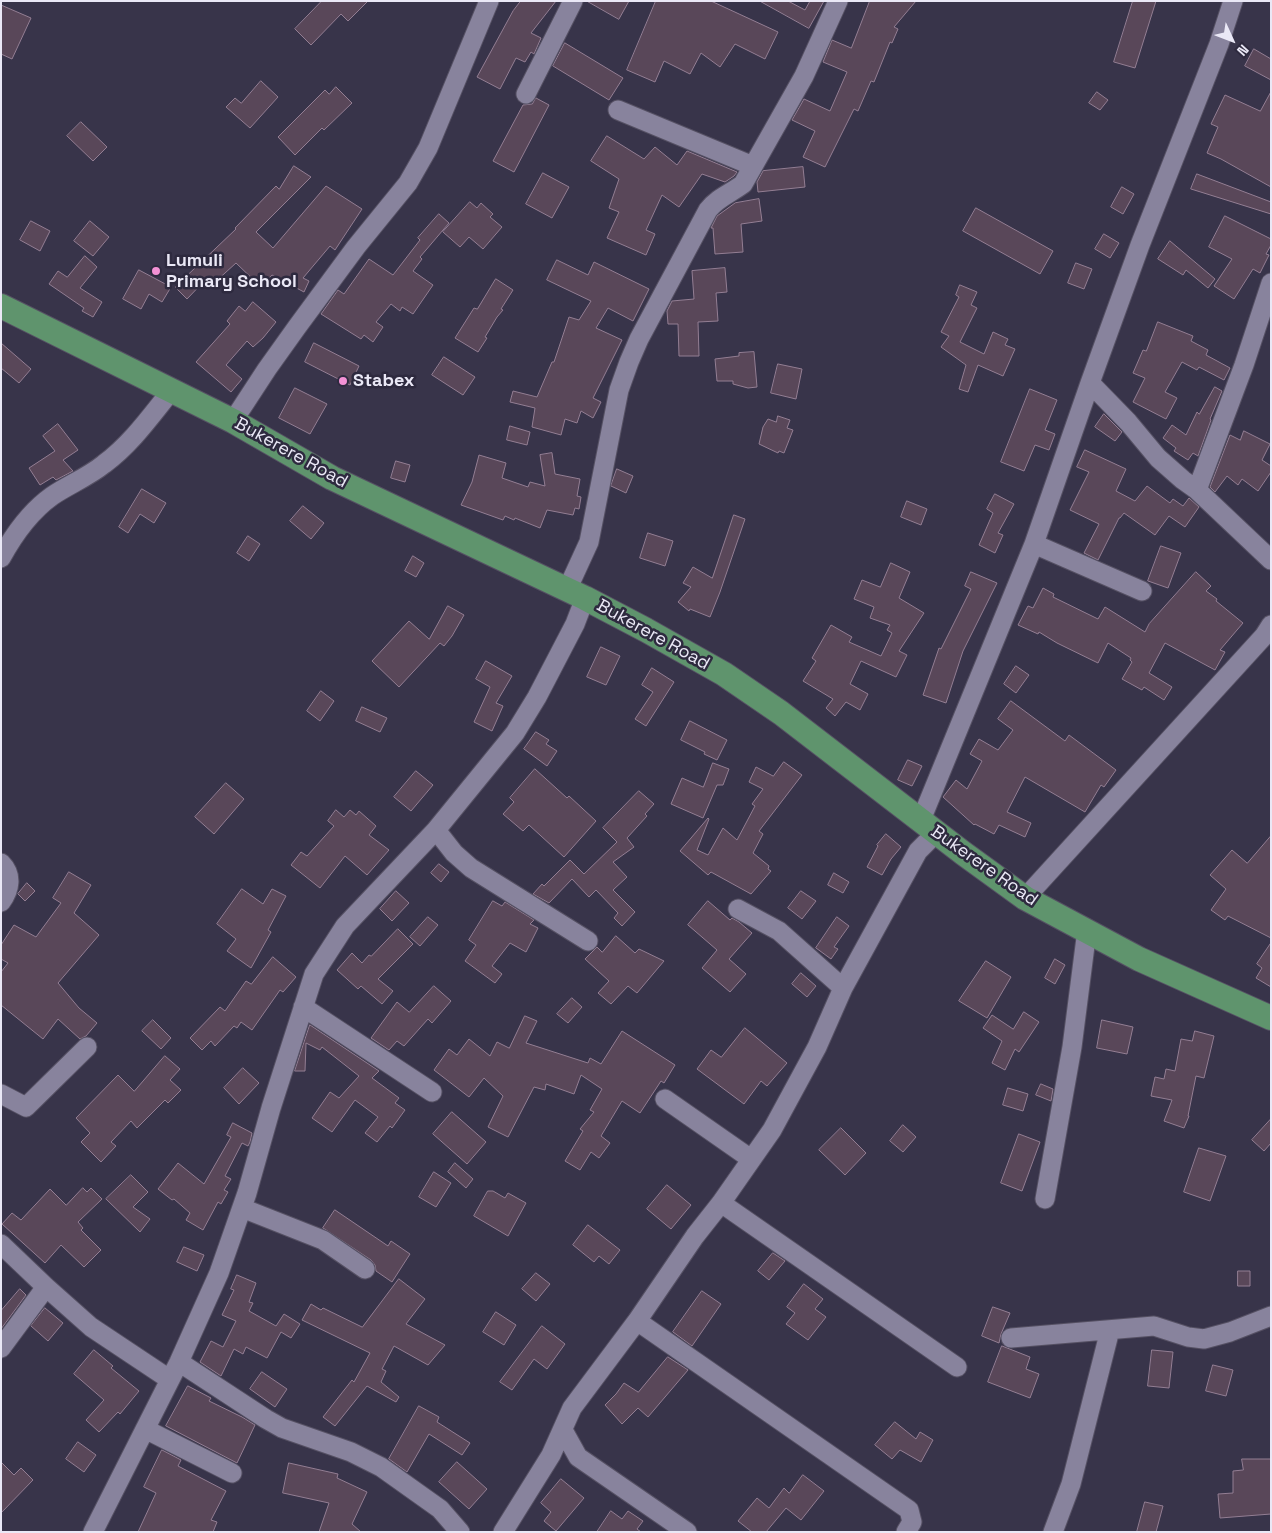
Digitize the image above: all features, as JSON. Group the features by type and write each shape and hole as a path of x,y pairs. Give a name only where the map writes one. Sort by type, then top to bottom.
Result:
{"main road":[{"name":"Bukerere Road","path":"1,306 233,421 332,478 576,594 724,674 782,713 1025,898 1087,930 1139,960 1271,1018"}],"street":[{"path":"233,421 297,327 356,247 408,182 428,148 489,1"},
{"path":"526,94 573,1"},
{"path":"93,1532 179,1362 219,1273 242,1208 314,974 344,926 436,830 515,733 537,697 571,632 576,594 589,542 619,390 632,354 708,210 714,202 743,184 754,166 804,76 838,1"},
{"path":"503,1532 551,1455 572,1408 772,1130 817,1047 843,988 918,851 1034,544 1140,245 1219,44 1233,1"},
{"path":"618,110 754,166"},
{"path":"1197,490 1244,365 1271,283"},
{"path":"1090,383 1128,422 1158,458 1197,490 1271,560"},
{"path":"1,558 8,545 34,512 52,496 104,465 132,439 171,391"},
{"path":"1034,544 1142,591"},
{"path":"1025,898 1264,636 1271,625"},
{"path":"436,830 454,853 471,868 588,941"},
{"path":"1,863 5,867 9,880 8,892 1,902"},
{"path":"738,909 779,930 843,988"},
{"path":"1046,1199 1072,1047 1087,930"},
{"path":"303,1007 432,1092"},
{"path":"1,1094 26,1107 87,1047"},
{"path":"665,1099 751,1159"},
{"path":"721,1203 957,1367"},
{"path":"242,1208 323,1240 365,1269"},
{"path":"1,1244 46,1288 91,1327 169,1379"},
{"path":"1,1348 46,1288"},
{"path":"1011,1338 1154,1326 1204,1340 1271,1316"},
{"path":"636,1321 909,1510 912,1522 906,1532"},
{"path":"1053,1532 1071,1484 1110,1330"},
{"path":"179,1362 282,1428 342,1449 381,1467 440,1509 460,1532"},
{"path":"145,1429 232,1473"},
{"path":"563,1430 578,1457 686,1532"}],"building":[{"path":"322,1 368,1 348,21 341,14 311,45 295,29"},
{"path":"521,1 556,1 531,33 541,38 534,54 531,52 525,62 516,58 500,89 477,77 513,11"},
{"path":"587,1 629,1 619,19"},
{"path":"656,1 711,1 778,32 765,59 735,44 720,67 701,53 690,74 664,61 655,82 627,70"},
{"path":"760,1 788,1 805,10 810,1 824,1 809,28"},
{"path":"870,1 916,1 894,27 898,29 892,43 890,42 874,82 871,81 858,111 854,109 825,167 803,157 815,131 792,120 804,99 830,111 847,72 823,62 832,40 851,48"},
{"path":"1133,1 1156,1 1135,68 1114,62"},
{"path":"1,5 31,18 12,59 1,54"},
{"path":"565,43 623,78 609,100 553,66"},
{"path":"1254,49 1271,59 1271,80 1245,66"},
{"path":"261,81 278,97 250,128 226,107 235,98 241,103"},
{"path":"336,87 352,103 324,130 322,128 295,155 278,137 325,90 329,94"},
{"path":"1097,92 1108,100 1100,110 1089,103"},
{"path":"1271,92 1271,187 1207,153 1218,127 1211,124 1225,95 1260,111"},
{"path":"536,98 549,105 514,172 493,161 523,105 532,104"},
{"path":"81,122 107,147 93,161 67,136"},
{"path":"607,136 644,159 655,147 677,165 687,151 737,172 725,182 702,174 679,207 662,195 646,230 655,234 646,255 607,238 619,212 609,208 619,179 591,161"},
{"path":"294,166 311,177 256,232 273,248 326,186 362,209 335,250 330,246 303,278 309,281 304,292 272,275 261,287 236,263 214,283 208,277 187,299 175,287 236,229 276,186 279,189"},
{"path":"803,167 805,187 758,192 757,182 763,171"},
{"path":"543,173 569,187 552,218 526,204"},
{"path":"1197,174 1271,202 1271,214 1191,189"},
{"path":"1122,187 1134,194 1123,214 1111,207"},
{"path":"759,199 762,221 741,224 743,252 715,254 713,228 711,228 717,216 735,203"},
{"path":"470,202 477,208 481,203 493,214 490,217 502,227 483,249 469,237 460,247 443,232"},
{"path":"976,208 1053,251 1040,274 963,231"},
{"path":"439,214 449,223 420,257 422,259 413,271 433,285 413,314 402,307 400,311 391,304 376,322 383,327 373,342 364,335 361,339 321,314 338,290 344,294 369,259 393,275 420,240 418,238"},
{"path":"1225,216 1271,239 1271,245 1266,254 1269,255 1260,273 1253,269 1234,299 1214,286 1232,259 1209,247"},
{"path":"31,221 50,231 40,251 20,240"},
{"path":"90,221 109,237 93,256 74,241"},
{"path":"1104,234 1119,243 1110,258 1095,249"},
{"path":"1170,241 1215,279 1208,288 1186,270 1183,275 1158,259"},
{"path":"85,256 97,267 80,288 102,302 93,317 82,311 84,308 49,284 58,271 67,277"},
{"path":"557,260 588,275 594,262 649,289 633,321 608,308 596,328 622,340 593,398 601,402 593,418 581,411 577,423 565,419 561,435 532,427 535,408 510,402 513,391 537,397 552,362 554,362 569,317 579,320 591,301 547,280"},
{"path":"1076,263 1092,269 1084,289 1068,283"},
{"path":"725,268 727,292 716,293 718,321 698,322 699,356 679,356 678,324 668,324 667,311 672,301 694,299 692,271"},
{"path":"139,270 171,287 162,302 149,294 141,309 123,299"},
{"path":"496,279 513,290 478,352 455,338 474,308 477,309"},
{"path":"960,285 977,292 971,305 977,308 960,342 984,354 993,332 1008,339 1005,345 1015,349 1003,376 978,365 968,392 959,389 966,365 941,347 949,336 941,332 959,297 956,295"},
{"path":"253,302 276,322 253,347 247,341 226,365 242,379 231,392 196,362 230,324 227,321 239,306 245,311"},
{"path":"1158,322 1193,336 1191,341 1208,350 1206,355 1230,368 1224,380 1199,367 1197,370 1182,362 1165,392 1177,398 1166,419 1133,402 1145,378 1133,373 1143,350 1146,351"},
{"path":"1,343 31,369 19,383 1,368"},
{"path":"314,343 359,366 350,385 305,362"},
{"path":"754,352 757,387 748,388 733,384 733,381 717,381 715,359 739,356 739,353"},
{"path":"444,357 475,377 463,395 432,375"},
{"path":"778,364 802,369 796,399 771,393"},
{"path":"1215,387 1222,391 1210,419 1198,456 1193,453 1188,460 1174,451 1176,448 1163,438 1172,425 1186,435 1197,412 1199,414"},
{"path":"295,388 327,404 310,434 279,418"},
{"path":"1030,389 1057,400 1045,430 1055,434 1049,450 1035,445 1024,471 1001,462"},
{"path":"1104,414 1122,432 1115,441 1095,427"},
{"path":"778,416 790,420 787,428 793,430 784,453 779,451 778,453 759,444 763,427 768,419 776,422"},
{"path":"58,424 78,450 63,460 73,471 56,480 53,477 40,485 29,468 55,451 43,436"},
{"path":"510,426 530,432 527,445 507,440"},
{"path":"1244,431 1270,444 1262,460 1271,466 1271,472 1258,491 1242,479 1238,485 1227,476 1215,492 1210,487 1230,435 1240,440"},
{"path":"1085,450 1126,469 1116,491 1135,501 1147,486 1170,503 1173,499 1183,506 1189,498 1199,507 1185,527 1169,516 1155,535 1124,513 1119,518 1098,560 1084,553 1099,524 1070,510 1089,472 1077,467"},
{"path":"552,453 555,474 580,479 577,496 581,497 579,509 575,508 573,515 547,510 540,528 515,518 514,520 505,516 503,520 461,505 472,482 479,455 506,463 502,478 528,487 530,482 545,486 540,455"},
{"path":"396,461 410,465 405,482 391,478"},
{"path":"617,469 633,476 626,493 611,486"},
{"path":"142,489 166,503 154,523 140,514 128,533 119,527"},
{"path":"995,494 1014,504 998,533 1003,535 995,553 979,545 993,513 987,509"},
{"path":"907,501 927,509 921,525 901,517"},
{"path":"303,506 324,523 311,539 290,521"},
{"path":"734,515 745,519 710,617 690,609 689,611 678,602 691,587 683,583 693,567 712,578"},
{"path":"648,533 673,541 665,566 640,558"},
{"path":"248,536 260,544 249,561 237,553"},
{"path":"1161,546 1181,553 1168,588 1148,581"},
{"path":"413,556 424,563 416,577 405,571"},
{"path":"891,563 910,572 899,598 924,613 899,651 907,655 896,677 861,661 850,684 868,694 860,710 846,702 835,716 826,708 833,699 803,681 816,661 812,658 831,625 852,637 849,642 881,656 892,633 887,630 890,625 870,618 874,607 854,599 862,580 880,587"},
{"path":"971,572 997,583 963,651 946,703 923,695 939,648 941,649 971,589 965,586"},
{"path":"1196,572 1211,586 1206,591 1243,623 1220,650 1225,652 1215,670 1165,643 1149,673 1172,687 1164,700 1144,687 1142,690 1122,679 1132,662 1131,658 1108,643 1098,663 1039,632 1038,634 1018,625 1028,606 1033,608 1043,588 1054,594 1053,597 1098,619 1105,607 1145,632 1149,624"},
{"path":"448,606 464,615 452,636 444,646 440,643 399,687 372,661 409,621 429,639"},
{"path":"601,647 620,656 606,685 587,677"},
{"path":"486,661 512,676 496,703 503,706 492,731 474,722 490,687 476,679"},
{"path":"1016,666 1029,675 1016,693 1004,684"},
{"path":"652,668 674,682 646,726 635,719 653,692 642,685"},
{"path":"321,691 334,701 320,721 307,711"},
{"path":"1011,701 1065,741 1069,735 1116,770 1104,787 1101,785 1085,812 1025,777 1007,812 1031,823 1025,837 999,825 994,834 974,825 943,797 956,780 967,789 982,761 970,754 979,739 998,750 1013,730 998,719"},
{"path":"362,707 387,718 380,732 356,721"},
{"path":"690,721 727,740 717,760 681,740"},
{"path":"536,732 549,740 546,744 557,751 547,766 524,749"},
{"path":"908,760 922,766 912,786 898,780"},
{"path":"784,762 802,775 759,831 763,834 753,853 769,866 768,869 771,871 751,894 711,872 708,875 680,851 708,818 697,850 708,855 723,828 737,840 755,806 752,804 763,789 749,782 756,767 773,776"},
{"path":"713,763 729,769 723,785 717,785 703,818 671,804 682,778 703,787"},
{"path":"535,769 567,798 569,796 596,821 564,857 529,825 523,831 503,814 514,802 510,798"},
{"path":"416,771 433,785 411,811 394,797"},
{"path":"226,783 244,799 214,834 195,817"},
{"path":"639,791 654,804 645,814 647,816 627,838 634,847 613,862 627,877 613,890 635,912 622,926 614,918 618,913 596,890 589,897 572,879 549,903 533,894 542,884 544,886 570,860 584,874 617,842 603,828"},
{"path":"336,810 344,817 350,810 356,815 359,811 376,826 369,835 389,850 367,875 345,856 320,888 291,865 301,852 307,856 334,826 328,821"},
{"path":"886,834 901,847 891,859 882,875 867,867 877,845"},
{"path":"1271,836 1271,938 1228,916 1225,920 1211,910 1226,889 1210,875 1232,850 1247,863"},
{"path":"439,864 449,872 441,882 431,873"},
{"path":"69,872 91,885 74,913 99,935 58,983 79,1008 97,1023 86,1036 80,1039 58,1019 43,1039 1,1005 1,972 8,963 1,959 1,945 14,925 36,937 61,903 53,898"},
{"path":"834,873 849,882 843,893 828,885"},
{"path":"27,883 35,891 25,901 18,894"},
{"path":"242,889 263,904 272,889 286,896 268,930 271,932 251,968 227,951 236,939 217,924"},
{"path":"396,891 409,903 392,921 380,909"},
{"path":"801,891 816,901 802,919 788,908"},
{"path":"493,901 502,906 505,902 534,920 530,924 538,928 526,952 510,943 492,966 502,974 495,983 465,961 476,945 469,940"},
{"path":"708,901 730,920 732,918 739,922 752,933 729,959 746,974 730,992 702,968 717,950 688,925"},
{"path":"428,917 438,925 420,946 410,937"},
{"path":"837,917 849,926 834,947 838,949 831,959 816,948"},
{"path":"398,929 413,944 378,979 393,991 382,1004 361,986 358,989 337,970 352,953 362,963"},
{"path":"616,936 635,953 639,949 664,961 637,993 628,986 611,1004 598,993 609,981 585,959 597,947 602,952"},
{"path":"1271,943 1271,987 1256,978 1262,968 1257,964"},
{"path":"273,957 296,977 283,992 280,990 252,1030 241,1022 237,1028 234,1026 215,1046 211,1041 202,1050 190,1038 220,1007 225,1011 246,981 251,984"},
{"path":"1055,959 1065,965 1055,984 1045,978"},
{"path":"986,961 1011,977 987,1018 959,1001"},
{"path":"801,973 816,986 807,997 792,984"},
{"path":"434,986 451,1001 432,1023 428,1019 404,1046 397,1041 389,1050 371,1038 397,1002 409,1012"},
{"path":"572,998 582,1007 568,1023 557,1014"},
{"path":"1024,1012 1039,1022 1019,1052 1015,1049 1005,1070 992,1063 1002,1041 983,1028 992,1015 1013,1029"},
{"path":"525,1016 537,1021 526,1043 588,1063 590,1058 601,1064 622,1031 675,1065 664,1083 661,1081 640,1113 622,1101 601,1136 610,1143 599,1158 591,1152 580,1170 565,1161 583,1131 580,1129 594,1112 590,1110 602,1089 581,1075 574,1094 546,1084 545,1090 534,1087 508,1137 488,1127 503,1096 484,1078 469,1097 434,1070 449,1049 457,1055 469,1039 490,1056 497,1042 509,1048"},
{"path":"153,1020 171,1038 161,1049 142,1031"},
{"path":"1102,1020 1133,1027 1127,1054 1097,1048"},
{"path":"310,1025 379,1071 372,1078 399,1098 395,1103 405,1110 392,1128 390,1126 377,1142 365,1133 378,1117 355,1100 332,1132 312,1118 330,1092 339,1098 359,1076 322,1047 320,1050 306,1043 305,1071 295,1071"},
{"path":"745,1028 787,1063 767,1086 761,1081 744,1104 697,1069 711,1050 721,1057"},
{"path":"1195,1031 1214,1036 1204,1078 1196,1076 1189,1116 1184,1128 1164,1121 1172,1100 1151,1096 1155,1077 1164,1079 1166,1069 1175,1071 1181,1039 1192,1041"},
{"path":"165,1056 180,1069 170,1080 181,1090 168,1103 165,1100 137,1128 131,1121 111,1142 116,1146 101,1162 81,1142 90,1133 76,1118 118,1075 134,1091"},
{"path":"243,1068 259,1083 239,1104 224,1088"},
{"path":"1041,1084 1053,1089 1051,1101 1036,1095"},
{"path":"1008,1088 1028,1094 1023,1111 1003,1105"},
{"path":"452,1112 486,1142 467,1164 433,1134"},
{"path":"1271,1119 1271,1143 1264,1151 1252,1140"},
{"path":"233,1123 252,1133 250,1142 248,1146 242,1143 225,1176 231,1179 224,1190 228,1192 221,1204 218,1202 203,1230 186,1220 190,1213 174,1199 172,1200 158,1189 178,1163 204,1184 231,1137 227,1135"},
{"path":"903,1125 916,1137 903,1152 890,1141"},
{"path":"841,1128 866,1153 845,1175 819,1150"},
{"path":"1019,1134 1040,1142 1022,1191 1001,1183"},
{"path":"1199,1148 1226,1156 1210,1201 1184,1192"},
{"path":"455,1163 473,1179 466,1188 448,1172"},
{"path":"434,1172 451,1183 436,1207 419,1197"},
{"path":"131,1175 148,1192 133,1207 150,1219 140,1232 106,1199"},
{"path":"667,1185 691,1205 671,1229 647,1209"},
{"path":"83,1188 87,1192 91,1188 102,1199 78,1222 83,1228 81,1230 101,1250 84,1267 61,1245 45,1263 2,1224 12,1213 21,1220 50,1189 66,1205"},
{"path":"488,1191 493,1191 505,1198 508,1193 526,1203 508,1236 474,1216"},
{"path":"335,1210 388,1246 391,1241 410,1254 392,1282 376,1271 375,1265 371,1260 323,1228"},
{"path":"588,1225 620,1250 609,1264 599,1256 594,1262 573,1245"},
{"path":"184,1247 204,1255 197,1271 177,1262"},
{"path":"773,1253 785,1261 769,1280 758,1271"},
{"path":"1238,1271 1250,1271 1250,1286 1238,1286"},
{"path":"536,1273 550,1284 536,1301 522,1289"},
{"path":"237,1275 256,1283 249,1302 253,1303 249,1311 276,1326 284,1314 300,1324 291,1338 281,1332 267,1358 246,1347 243,1354 234,1349 221,1376 200,1362 211,1341 223,1347 236,1321 222,1315 234,1290 231,1289"},
{"path":"399,1279 425,1299 406,1324 445,1345 428,1365 394,1346 382,1369 386,1371 381,1382 399,1397 396,1402 367,1386 335,1426 323,1417 352,1380 354,1382 370,1353 302,1320 311,1304 362,1327"},
{"path":"804,1284 823,1299 815,1309 826,1317 808,1340 786,1324 795,1313 787,1307"},
{"path":"20,1289 26,1295 1,1329 1,1311"},
{"path":"702,1291 721,1304 692,1346 673,1332"},
{"path":"993,1307 1010,1313 999,1343 982,1336"},
{"path":"45,1308 63,1323 48,1341 31,1326"},
{"path":"496,1312 516,1325 504,1345 483,1332"},
{"path":"542,1326 565,1344 547,1369 534,1359 512,1390 500,1382"},
{"path":"1002,1346 1030,1357 1026,1369 1039,1374 1030,1398 988,1382"},
{"path":"94,1350 113,1366 111,1368 139,1391 120,1414 118,1412 99,1432 86,1420 104,1400 74,1374"},
{"path":"1152,1350 1173,1352 1169,1388 1148,1386"},
{"path":"668,1357 688,1370 648,1417 638,1408 622,1424 605,1405 624,1383 638,1392"},
{"path":"1213,1365 1233,1370 1226,1396 1206,1391"},
{"path":"262,1372 287,1389 275,1407 250,1389"},
{"path":"188,1386 211,1398 209,1401 255,1425 237,1463 166,1426"},
{"path":"419,1406 439,1417 437,1422 470,1443 462,1455 429,1434 407,1472 389,1459"},
{"path":"895,1422 916,1439 920,1432 933,1440 921,1462 900,1450 892,1459 875,1445"},
{"path":"78,1442 96,1455 84,1472 66,1459"},
{"path":"162,1450 181,1460 178,1466 226,1491 211,1520 217,1522 213,1532 138,1532 156,1493 144,1487"},
{"path":"1242,1459 1271,1459 1271,1514 1220,1518 1218,1494 1233,1493 1233,1471 1243,1470"},
{"path":"1,1462 14,1475 21,1468 33,1480 1,1513"},
{"path":"457,1462 487,1489 469,1509 439,1482"},
{"path":"289,1463 338,1474 337,1478 367,1492 352,1524 361,1532 319,1532 329,1503 283,1493"},
{"path":"803,1475 824,1491 801,1520 786,1508 766,1532 752,1532 738,1521 757,1498 769,1508 784,1488 789,1493"},
{"path":"561,1479 584,1498 556,1531 544,1521 551,1512 541,1503"},
{"path":"1145,1502 1163,1506 1156,1532 1137,1532"},
{"path":"611,1511 622,1519 628,1511 643,1521 637,1529 641,1532 597,1532"}],"place":[{"name":"Lumuli Primary School","path":"156,271"},
{"name":"Stabex","path":"343,381"}]}
